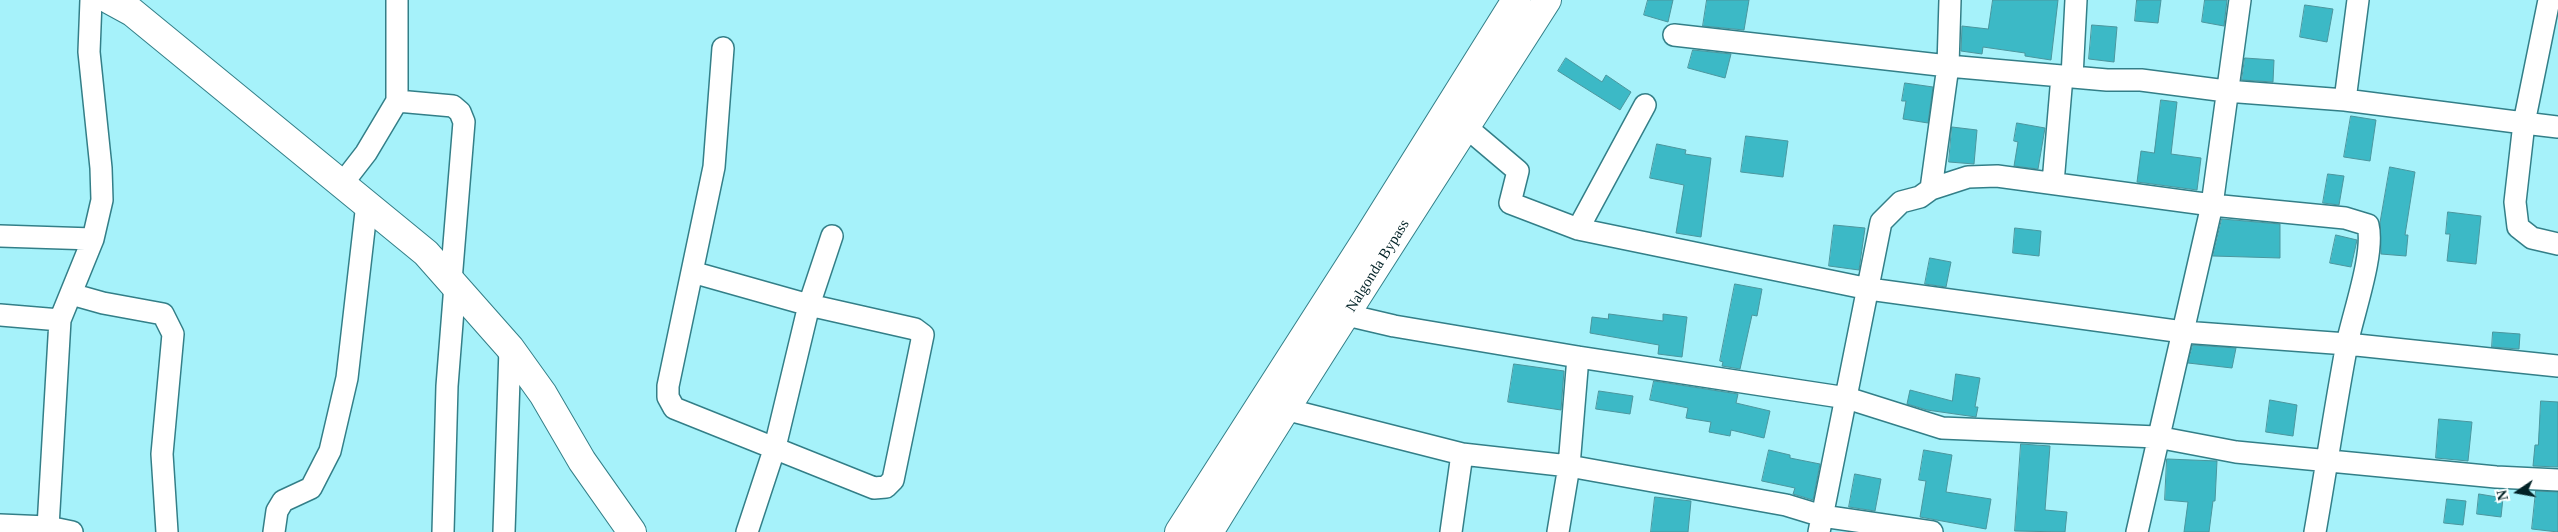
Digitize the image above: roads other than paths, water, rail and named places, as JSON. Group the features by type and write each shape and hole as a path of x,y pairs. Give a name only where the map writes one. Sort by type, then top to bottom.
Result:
{"highway":[{"path":"110,0 132,12 342,184 367,202 426,253 510,348 543,394 582,460 632,532"},
{"name":"Nalgonda Bypass","path":"1179,532 1355,257 1516,0"},
{"name":"Nalgonda Bypass","path":"1209,532 1285,409 1347,315 1547,0"}],"street":[{"path":"48,527 60,320 92,239 102,200 101,168 90,52 92,0"},
{"path":"342,184 366,153 397,101 397,0"},
{"path":"1931,189 1948,66 1950,0"},
{"path":"2053,183 2076,0"},
{"path":"2137,532 2157,437 2212,205 2226,91 2240,0"},
{"path":"2345,100 2358,0"},
{"path":"2549,0 2524,123 2515,202 2518,227 2532,238 2558,244"},
{"path":"1674,35 1948,66 2141,80 2226,91 2345,100 2558,127"},
{"path":"692,272 808,305 915,329 922,336 893,480 886,486 874,488 674,408 668,397 668,386 717,147 723,48"},
{"path":"397,101 453,106 460,112 464,122 447,386 443,532"},
{"path":"1578,228 1646,105"},
{"path":"1466,127 1518,171 1510,203 1578,228 1869,289 2183,332 2347,344 2558,366"},
{"path":"1820,524 1847,398 1881,222 1901,202 1920,197 1931,189 1968,177 1997,176 2212,205 2345,218 2368,225 2370,233 2369,250 2347,344 2315,532"},
{"path":"274,532 277,511 284,502 311,488 330,451 347,378 367,202"},
{"path":"0,236 92,239"},
{"path":"747,532 775,447 808,305 832,236"},
{"path":"71,294 103,303 162,314 171,327 173,334 162,454 167,532"},
{"path":"0,315 60,320"},
{"path":"1347,315 1394,326 1578,357 1847,398 1942,428 2157,437 2236,452 2496,477 2558,480"},
{"path":"504,532 510,348"},
{"path":"1558,532 1569,466 1578,357"},
{"path":"1285,409 1462,454 1569,466 1786,505 1820,524 1932,532"},
{"path":"1450,532 1462,454"},
{"path":"0,525 48,527 72,532"}]}
